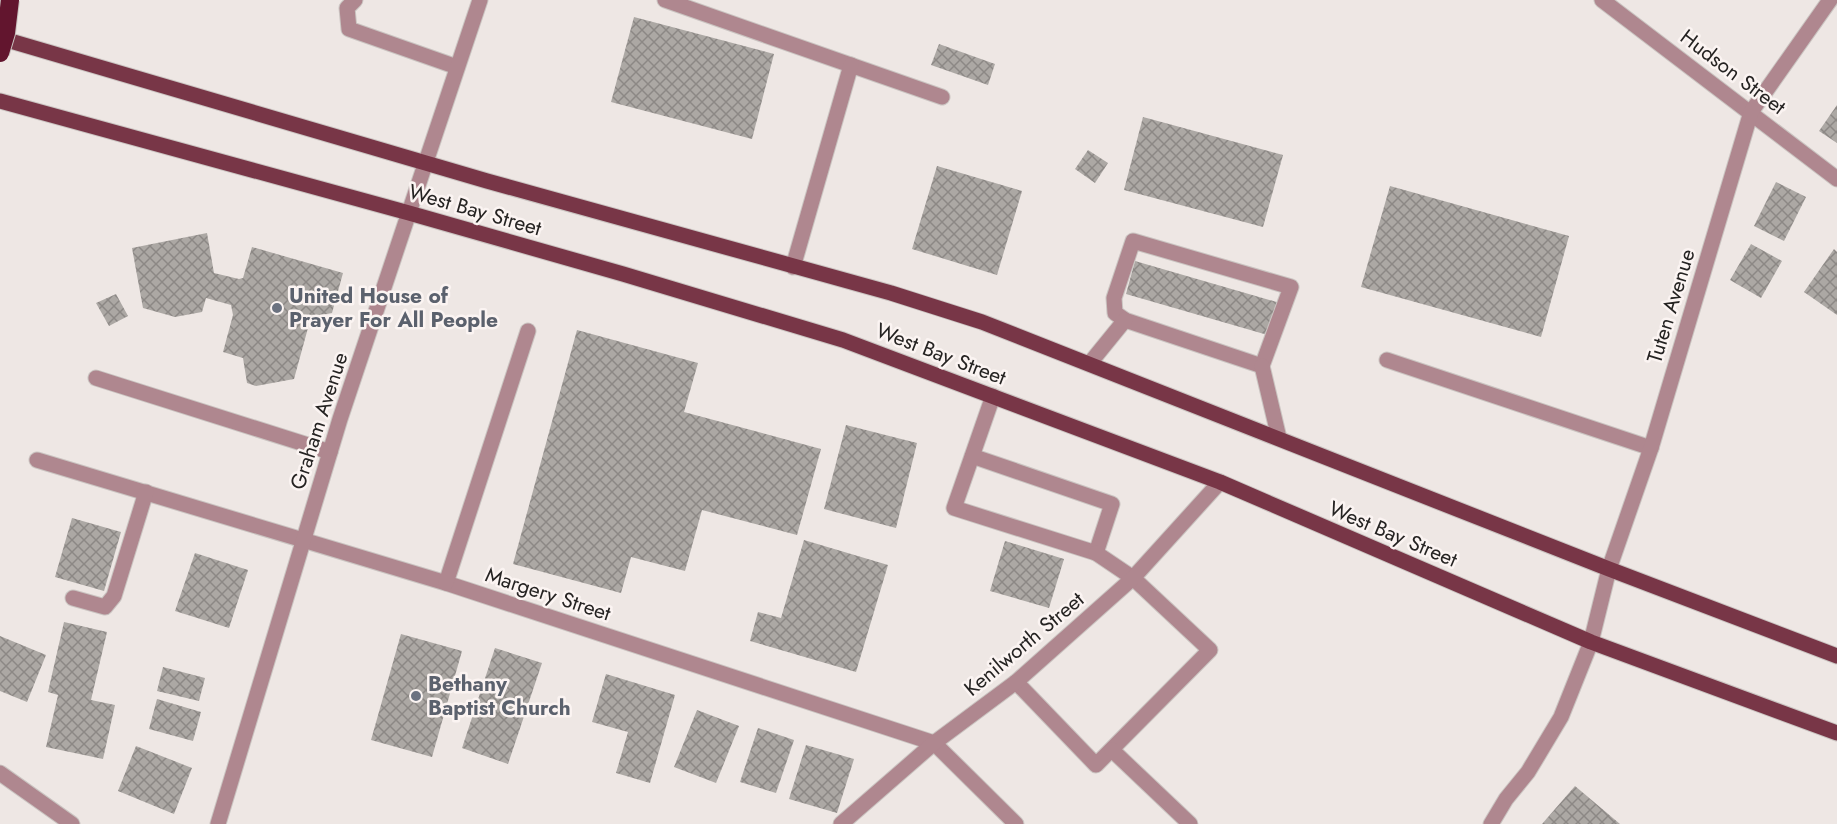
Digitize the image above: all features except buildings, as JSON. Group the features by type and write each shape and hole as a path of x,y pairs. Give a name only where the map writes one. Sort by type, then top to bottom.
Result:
{"highway":[{"path":"0,53 6,33 10,0"}],"main road":[{"name":"West Bay Street","path":"0,38 487,181 891,293 982,322 1609,569 1837,656"},
{"name":"West Bay Street","path":"0,101 409,213 832,336 1220,482 1590,642 1837,733"}],"street":[{"path":"356,0 346,8 349,29 457,67"},
{"name":"Graham Avenue","path":"218,824 330,452 480,0"},
{"path":"665,0 942,97"},
{"name":"Hudson Street","path":"1602,0 1837,179"},
{"name":"Tuten Avenue","path":"1491,824 1506,799 1528,772 1561,717 1590,642 1609,569 1651,448 1751,112 1830,0"},
{"path":"793,267 851,65"},
{"path":"1262,366 1125,320 1115,313 1114,298 1133,241 1291,288 1262,366 1279,438"},
{"path":"1090,363 1125,320"},
{"path":"446,583 528,331"},
{"path":"1387,360 1651,448"},
{"path":"96,378 330,452"},
{"path":"993,396 954,508 1096,553 1133,578 1210,650 1096,765 1016,682"},
{"path":"972,456 1112,504 1096,553"},
{"name":"Margery Street","path":"37,460 304,538 934,744 1016,824"},
{"name":"Kenilworth Street","path":"841,824 934,744 1016,682 1133,578 1189,519 1220,482"},
{"path":"73,598 105,608 114,596 146,492"},
{"path":"1112,750 1190,824"},
{"path":"0,773 72,824"}],"place":[{"name":"United House of Prayer For All People","path":"277,308"},
{"name":"Bethany Baptist Church","path":"416,696"}]}
